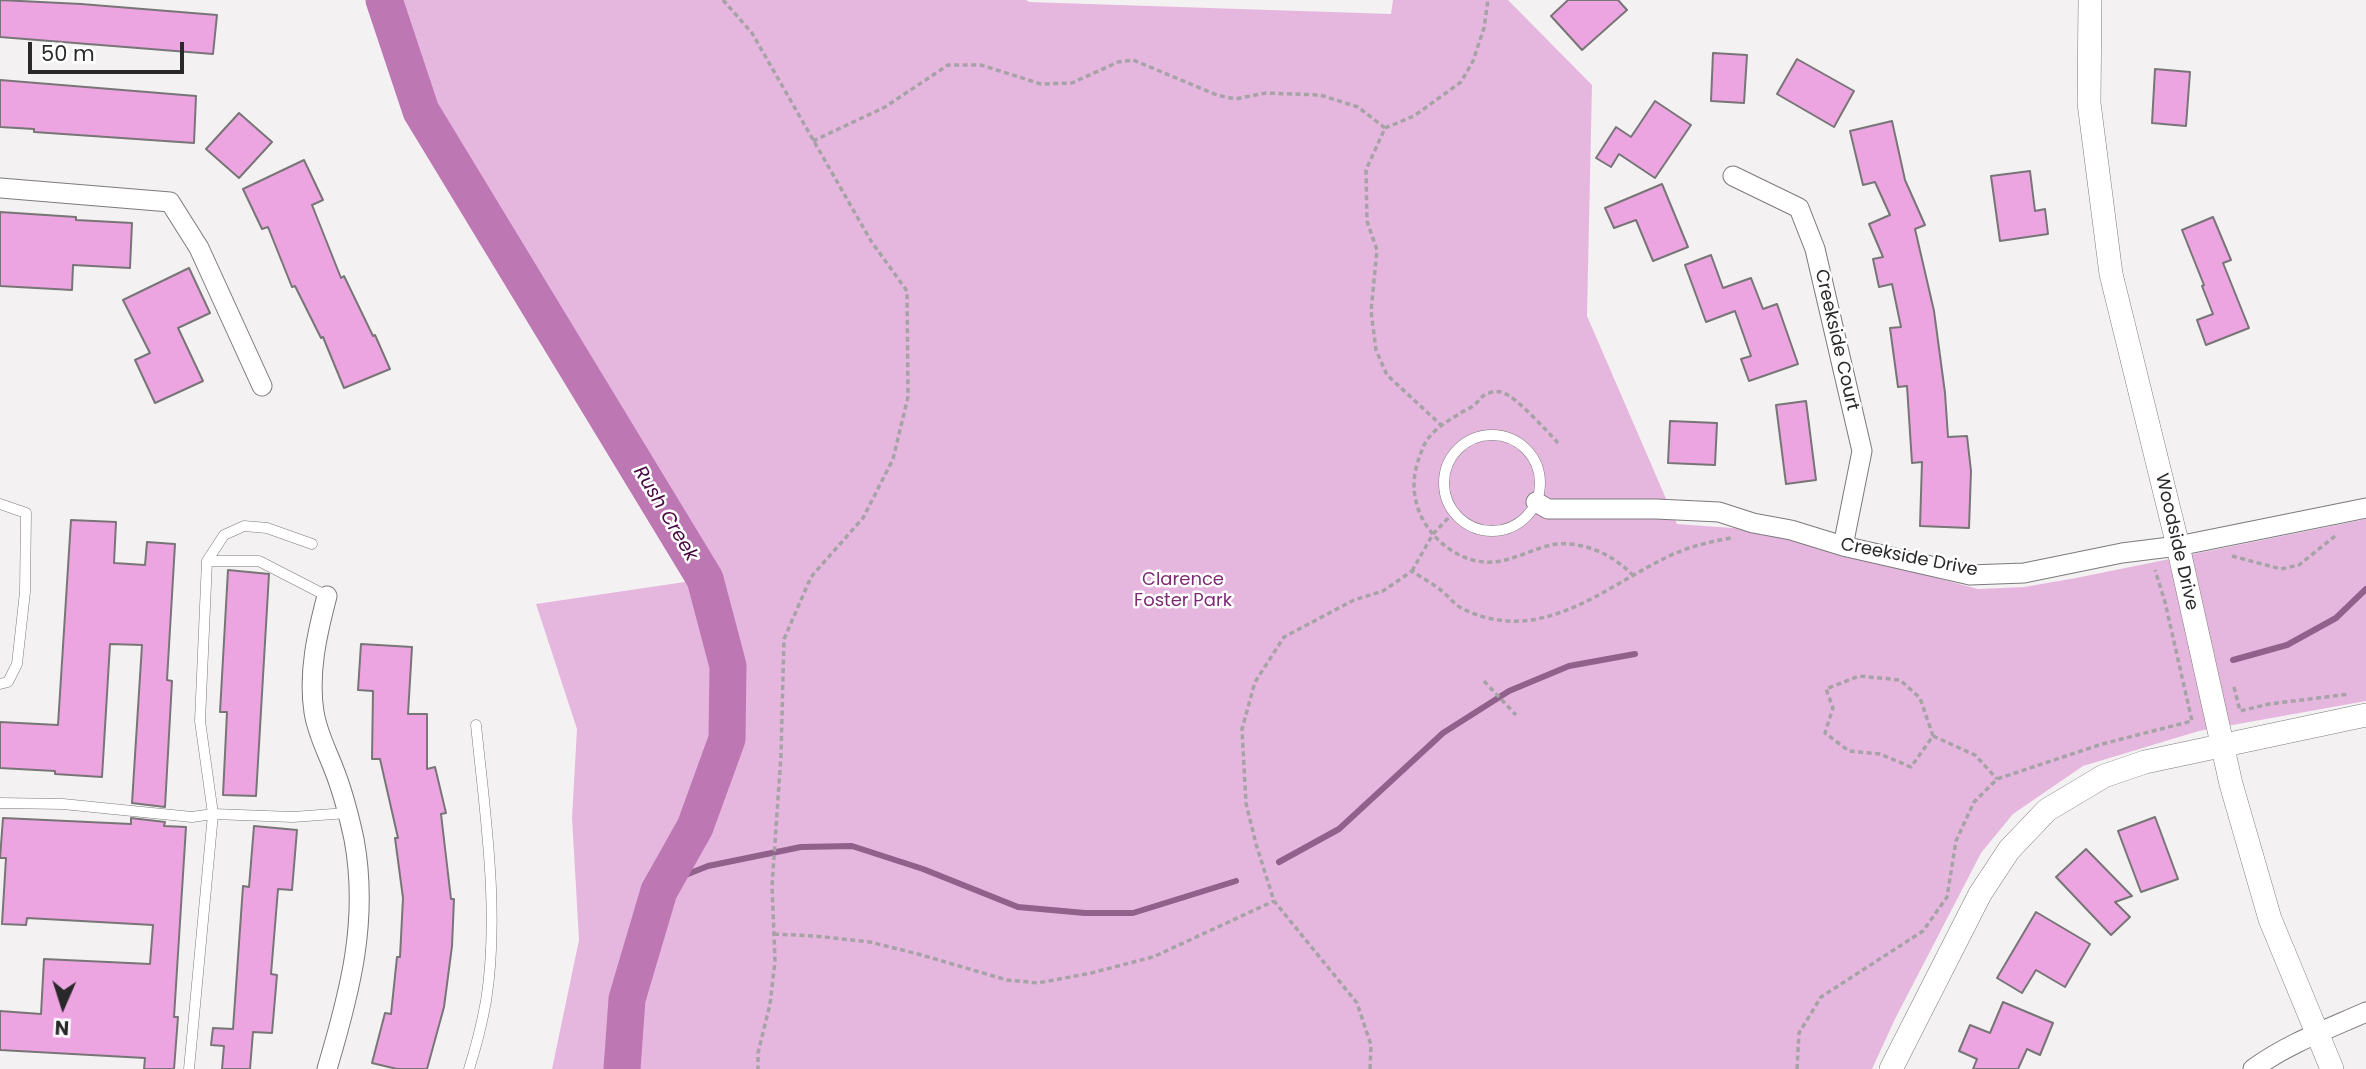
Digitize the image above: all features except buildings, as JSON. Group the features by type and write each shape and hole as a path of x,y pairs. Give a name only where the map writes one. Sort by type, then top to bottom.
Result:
{"street":[{"name":"Woodside Drive","path":"2090,0 2089,103 2111,274 2178,546 2231,784 2270,919 2332,1069"},
{"name":"Creekside Court","path":"1733,176 1799,208 1815,249 1862,451 1843,546"},
{"path":"0,188 170,202 199,248 262,386"},
{"name":"Creekside Drive","path":"1536,502 1548,509 1719,512 1843,546 1970,575 2024,573 2366,509"},
{"path":"327,596 313,667 314,712 354,838 360,894 357,944 349,995 327,1069"},
{"path":"1891,1069 1980,894 2009,850 2047,810 2104,776 2145,762 2366,715"},
{"path":"2253,1069 2316,1034 2366,1012"}],"lane":[{"path":"1483,436 1508,438 1529,453 1536,464 1539,477 1536,502 1520,522 1496,531 1472,526 1454,512 1445,492 1446,469 1460,448 1483,436"},
{"path":"1,684 9,682 17,664 25,592 27,530 26,513 4,504"},
{"path":"189,1069 213,814 201,720 207,561 224,535 244,526 267,528 312,544"},
{"path":"207,561 259,561 327,596"},
{"path":"469,1069 486,1000 491,938 488,842 476,725"},
{"path":"0,803 63,804 192,817 213,814 293,817 346,813"}],"path":[{"path":"723,0 752,33 871,241 907,291 908,397 893,459 863,518 811,577 783,639 778,813 772,886 775,961 772,993 758,1053 758,1069"},
{"path":"1441,425 1387,375 1376,350 1371,311 1377,250 1367,221 1366,170 1385,128 1414,116 1461,82 1474,61 1484,27 1488,0"},
{"path":"813,141 885,107 948,65 981,65 1041,85 1072,83 1118,62 1133,60 1217,95 1235,99 1266,93 1320,95 1358,107 1385,128"},
{"path":"1558,443 1512,397 1498,391 1484,395 1474,406 1441,425 1424,445 1415,470 1415,497 1423,523 1441,543 1464,557 1490,562 1517,558 1540,547 1566,543 1592,547 1615,558 1634,576"},
{"path":"1370,1069 1371,1045 1357,1003 1274,901 1246,803 1242,729 1255,682 1284,637 1354,600 1383,591 1412,571 1433,534 1454,512"},
{"path":"2228,555 2281,569 2299,565 2336,535"},
{"path":"1412,571 1442,591 1460,608 1488,619 1525,621 1565,612 1665,558 1701,543 1732,538"},
{"path":"1933,736 1911,767 1880,754 1849,751 1825,733 1833,708 1826,689 1858,676 1900,680 1920,698 1933,736 1975,755 1997,779"},
{"path":"1484,681 1516,715"},
{"path":"2233,686 2240,711 2269,704 2354,694"},
{"path":"774,934 870,942 1007,980 1038,983 1153,957 1274,901"}],"green space":[{"name":"Clarence Foster Park","path":"384,0 1026,0 1391,14 1393,0 1508,0 1592,85 1587,316 1677,524 1746,529 1851,551 1978,589 2024,587 2076,578 2366,519 2366,701 2199,731 2083,766 2013,814 1981,853 1872,1069 552,1069 579,940 572,818 577,729 536,604 705,579 421,111"}],"waterway":[{"name":"Rush Creek","path":"384,0 421,111 705,579 728,666 727,739 695,827 659,891 627,999 622,1069"},
{"path":"2233,660 2287,645 2336,618 2366,589"},
{"path":"1279,862 1339,829 1443,733 1509,691 1569,666 1635,654"},
{"path":"663,884 708,866 801,847 852,846 923,869 1018,907 1085,913 1133,913 1236,881"}]}
